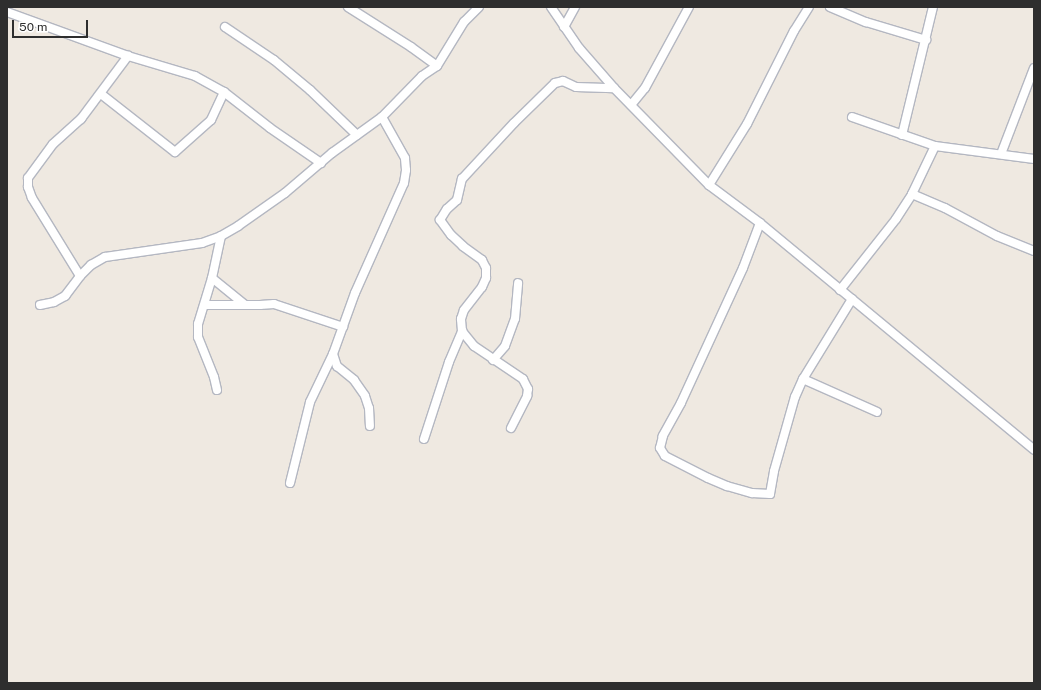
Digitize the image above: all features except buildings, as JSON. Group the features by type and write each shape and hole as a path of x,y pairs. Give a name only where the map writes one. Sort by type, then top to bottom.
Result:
{"street":[{"path":"348,7 411,47 437,66"},
{"path":"40,305 54,302 65,296 80,276 91,265 105,257 184,247 220,236 238,226 285,193 382,116 422,76 437,66 464,22 478,7"},
{"path":"551,7 578,48 614,88 709,185 760,223 1034,450"},
{"path":"564,27 575,7"},
{"path":"631,105 645,88 689,7"},
{"path":"709,185 747,124 794,31 809,7"},
{"path":"830,7 866,22 926,40"},
{"path":"902,135 933,7"},
{"path":"7,12 128,56 195,76 224,92 270,128 321,163"},
{"path":"225,27 274,60 310,90 357,135"},
{"path":"80,276 32,198 28,187 28,178 53,144 81,119 128,56"},
{"path":"1001,154 1034,68"},
{"path":"424,440 449,362 462,330 461,319 464,310 482,287 486,278 486,268 482,260 463,246 440,220 447,209 457,200 462,179 514,123 555,82 564,80 576,87 614,88"},
{"path":"101,94 175,152 211,120 224,92"},
{"path":"290,483 310,402 333,354 355,293 404,183 406,170 405,158 382,116"},
{"path":"852,117 935,146 1034,159"},
{"path":"840,290 896,219 912,194 935,146"},
{"path":"912,194 945,208 997,236 1034,251"},
{"path":"760,223 743,268 681,403 663,436 660,448 665,456 708,478 741,490 770,494 783,436 795,397 803,379 852,299"},
{"path":"217,390 214,377 198,337 198,324 212,278 220,236"},
{"path":"212,278 244,304"},
{"path":"493,360 505,346 515,319 518,283"},
{"path":"205,305 281,305 343,327"},
{"path":"462,330 474,346 523,379 528,389 527,396 511,428"},
{"path":"333,354 337,366 354,380 365,396 370,408 370,426"},
{"path":"803,379 877,412"}]}
